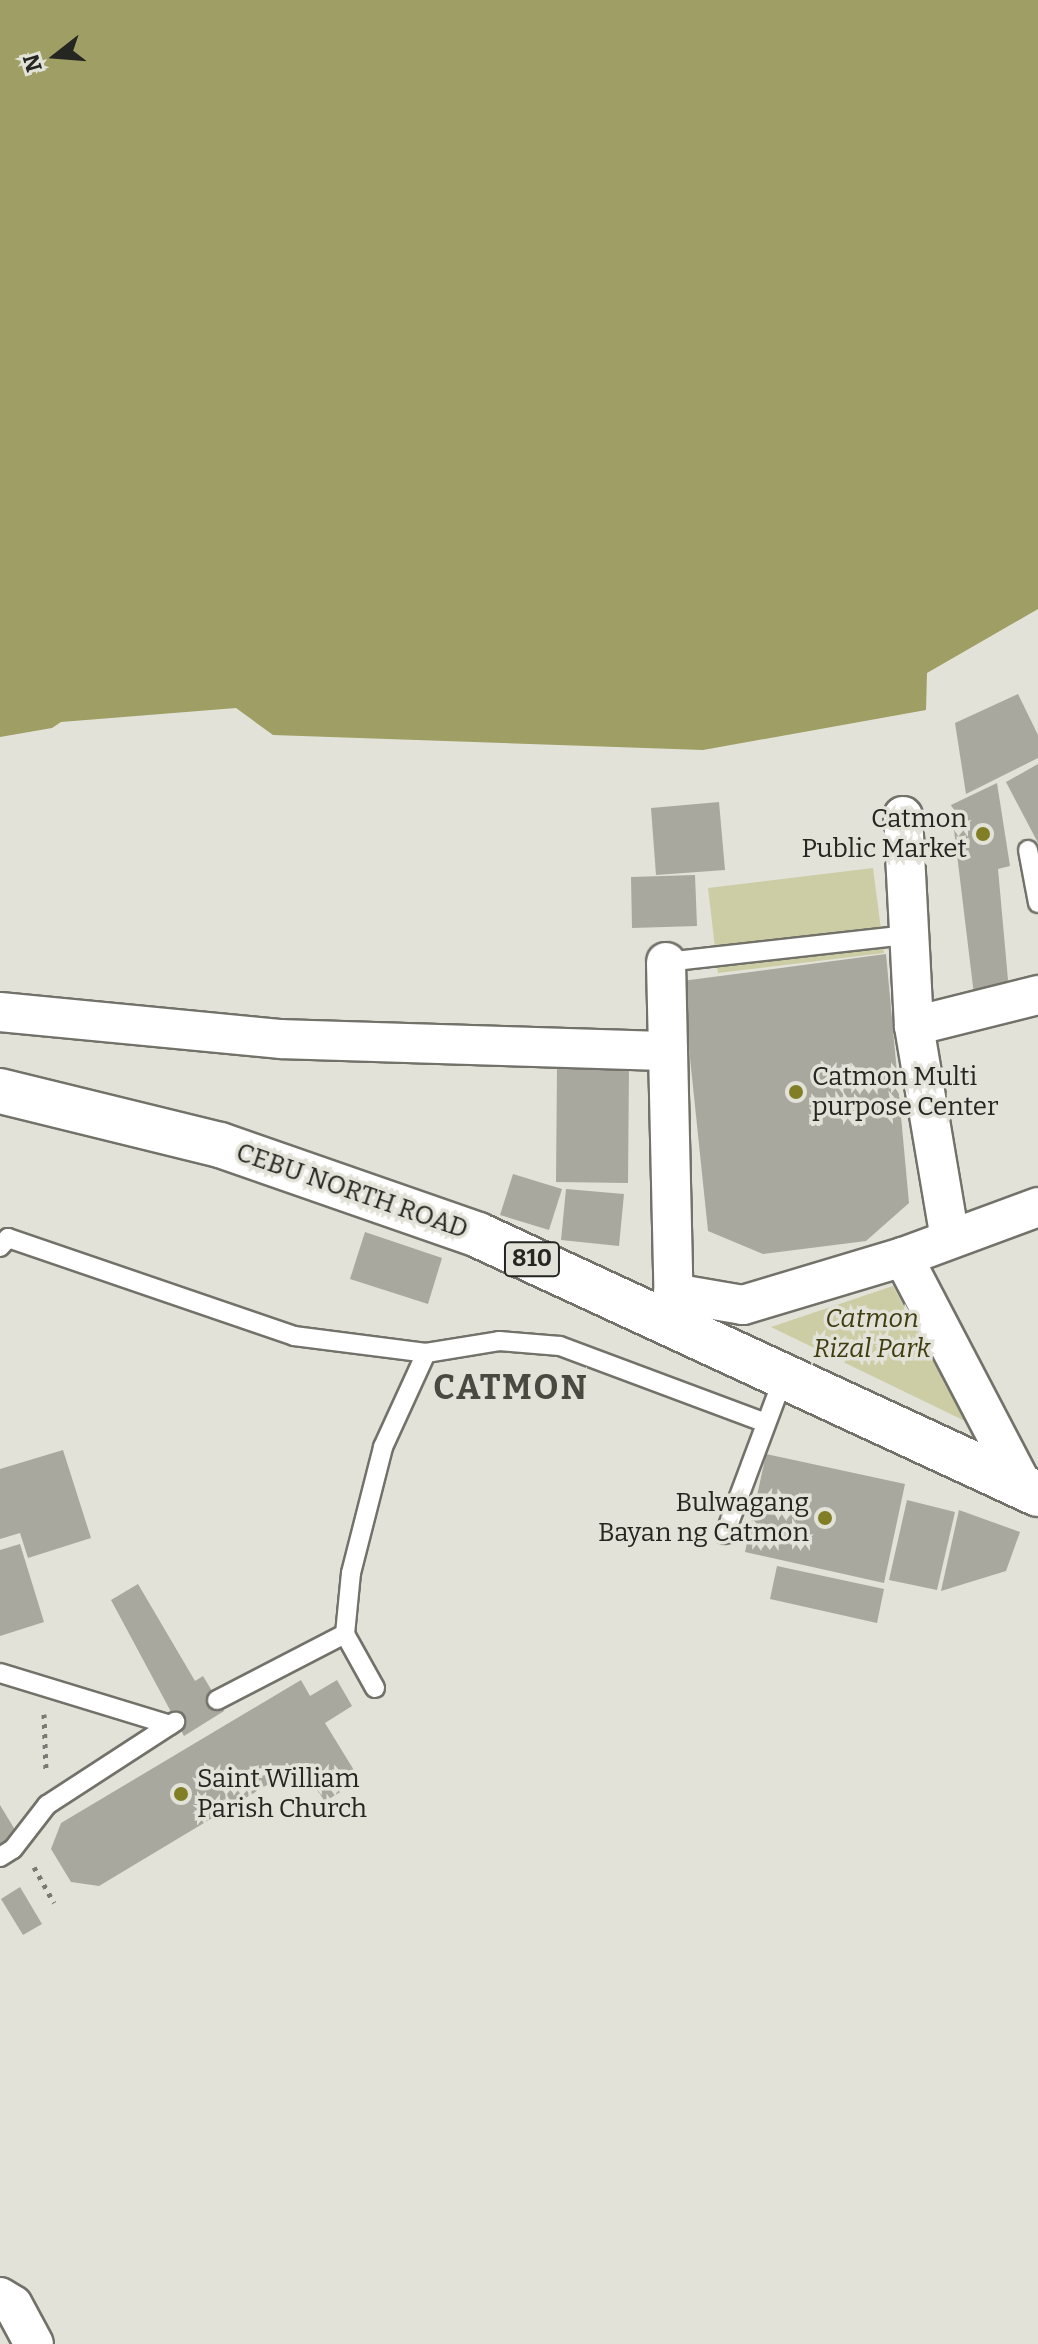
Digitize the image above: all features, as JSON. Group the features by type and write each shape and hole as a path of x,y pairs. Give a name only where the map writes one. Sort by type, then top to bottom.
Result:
{"highway":[{"name":"CEBU NORTH ROAD","path":"0,1091 220,1145 312,1174 674,1308 785,1374 1030,1490"}],"street":[{"path":"903,816 905,935 914,1026 950,1239"},
{"path":"666,962 674,1308 743,1305 903,1257 1038,1207"},
{"path":"914,1026 1038,995"},
{"path":"0,1012 282,1039 668,1051"},
{"path":"903,1257 1030,1490"},
{"path":"0,2297 13,2305 34,2344"}],"lane":[{"path":"1028,850 1038,903"},
{"path":"666,962 905,935"},
{"path":"0,1247 8,1238 294,1336 426,1353 499,1341 560,1346 763,1422"},
{"path":"375,1688 345,1634 351,1573 383,1447 426,1353"},
{"path":"725,1534 763,1422 785,1374"},
{"path":"217,1700 345,1634"},
{"path":"0,1673 43,1690 173,1724 47,1805 19,1842 0,1857"}],"path":[{"path":"43,1690 47,1805"},
{"path":"19,1842 54,1903"}],"green space":[{"path":"873,868 884,953 718,973 708,888"},
{"name":"Catmon Rizal Park","path":"893,1286 965,1421 771,1327"}],"shaded area":[{"path":"0,0 1038,0 1038,609 927,673 926,710 703,750 273,735 236,708 61,722 52,728 0,737"}],"building":[{"path":"1018,694 1038,735 1038,758 966,794 955,723"},
{"path":"1038,764 1038,843 1006,782"},
{"path":"997,783 1010,866 998,869 1009,991 974,995 951,805"},
{"path":"719,802 725,870 656,875 651,808"},
{"path":"695,875 697,926 632,928 631,877"},
{"name":"Catmon Multi purpose Center","path":"886,954 909,1203 866,1241 763,1254 708,1231 682,981"},
{"path":"557,1066 629,1066 628,1183 556,1182"},
{"path":"513,1174 562,1189 549,1230 500,1215"},
{"path":"566,1189 624,1194 619,1246 561,1240"},
{"path":"365,1232 442,1258 428,1304 350,1279"},
{"path":"63,1450 91,1538 28,1558 20,1533 0,1539 0,1469"},
{"name":"Bulwagang Bayan ng Catmon","path":"766,1454 905,1484 884,1583 745,1552"},
{"path":"907,1500 955,1512 937,1590 889,1580"},
{"path":"959,1510 1020,1532 1006,1571 941,1591"},
{"path":"20,1544 44,1622 0,1636 0,1550"},
{"path":"777,1566 884,1589 877,1623 770,1599"},
{"path":"138,1584 195,1681 203,1676 224,1711 184,1736 111,1600"},
{"name":"Saint William Parish Church","path":"301,1680 310,1696 337,1680 352,1706 325,1723 360,1780 324,1802 302,1764 99,1886 71,1882 51,1849 61,1823"},
{"path":"0,1805 20,1838 0,1849"},
{"path":"20,1887 42,1924 23,1935 1,1899"}],"place":[{"name":"Catmon Public Market","path":"983,834"},
{"name":"Catmon Multi purpose Center","path":"796,1092"},
{"name":"Bulwagang Bayan ng Catmon","path":"825,1518"},
{"name":"Saint William Parish Church","path":"181,1794"}],"district":[{"name":"CATMON","path":"511,1388"}]}
